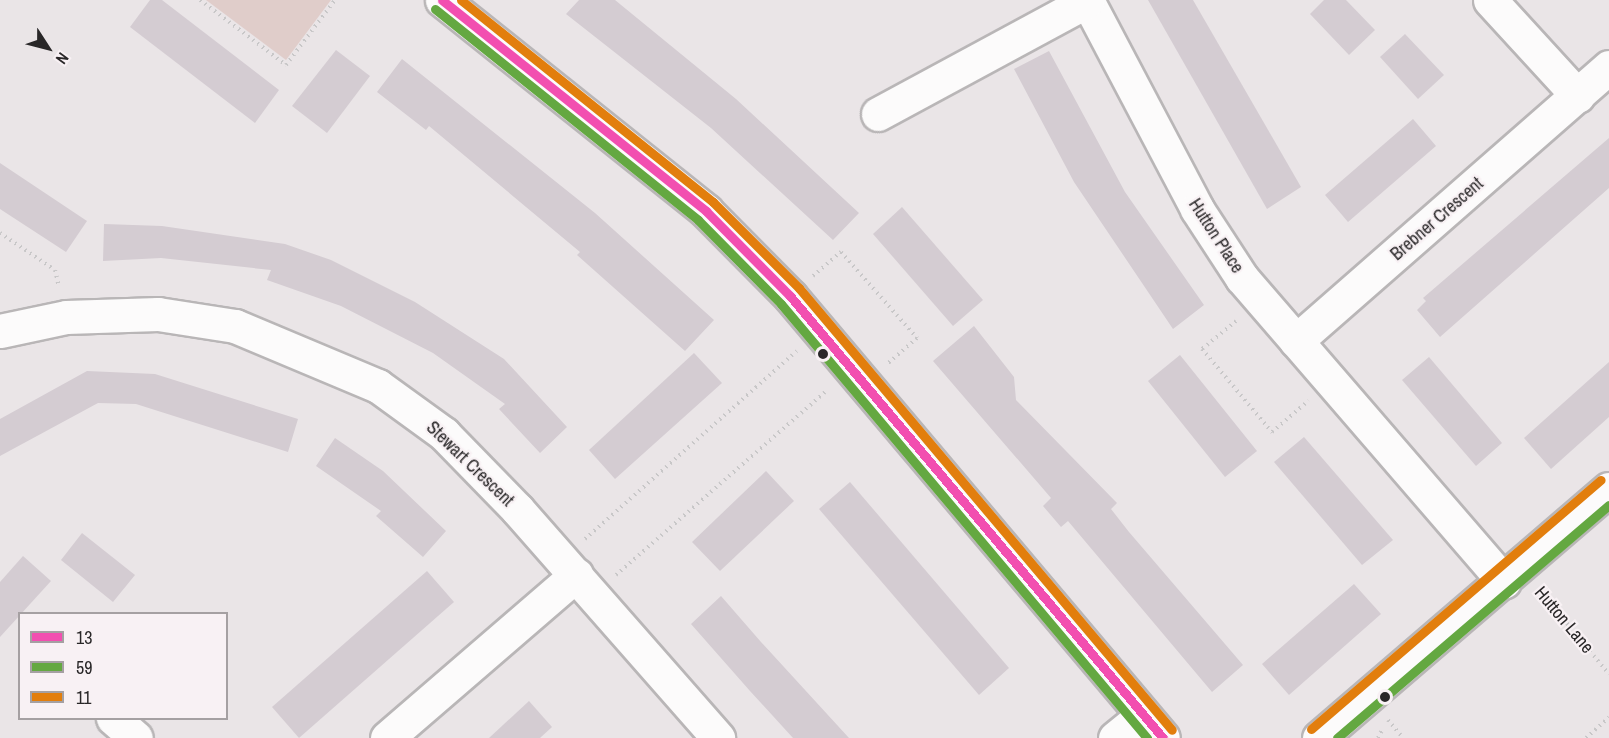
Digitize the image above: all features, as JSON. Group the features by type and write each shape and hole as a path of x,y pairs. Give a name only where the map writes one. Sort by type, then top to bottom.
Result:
{"street":[{"path":"442,0 706,210 790,296 1153,726 1115,738"},
{"path":"878,114 1087,0"},
{"name":"Hutton Place","path":"1087,0 1197,209 1262,300 1332,382 1512,574"},
{"path":"1490,0 1578,96"},
{"name":"Brebner Crescent","path":"1296,341 1609,67"},
{"name":"Stewart Crescent","path":"0,332 66,317 158,314 235,327 378,386 444,434 577,577 718,738"},
{"path":"1319,738 1609,489"},
{"path":"387,738 577,577"},
{"path":"115,720 136,738"}],"path":[{"path":"201,0 286,65 335,0"},
{"path":"0,233 55,270 66,317"},
{"path":"577,577 859,375 917,338 841,252 790,296"},
{"path":"1262,300 1202,350 1264,423 1272,432 1332,382"},
{"path":"577,577 820,331"},
{"name":"Hutton Lane","path":"1512,574 1609,674"},
{"path":"1586,738 1609,717"},
{"path":"1388,719 1403,738"}],"shaded area":[{"path":"206,0 331,0 286,60"}],"building":[{"path":"150,0 162,0 279,90 255,123 130,27"},
{"path":"579,0 615,0 736,99 859,213 833,240 711,128 566,14"},
{"path":"1148,0 1193,0 1301,187 1267,209"},
{"path":"1324,0 1346,0 1375,30 1349,55 1310,14"},
{"path":"1405,34 1444,75 1418,99 1380,57"},
{"path":"336,50 370,76 327,133 292,106"},
{"path":"1049,51 1125,192 1204,305 1173,329 1074,182 1014,69"},
{"path":"402,59 595,213 714,320 685,351 577,255 580,252 429,126 426,130 377,92"},
{"path":"1413,119 1436,146 1348,222 1325,195"},
{"path":"1609,138 1609,188 1440,337 1417,310 1426,301 1423,298"},
{"path":"0,163 87,221 66,252 0,209"},
{"path":"902,207 983,300 953,326 873,234"},
{"path":"104,224 162,226 285,244 331,260 415,302 504,359 567,427 540,453 499,409 505,404 433,353 341,306 267,280 271,270 161,258 103,261"},
{"path":"974,326 1014,377 1016,400 1117,503 1111,509 1243,665 1212,692 1068,521 1061,527 1043,506 1051,498 933,361"},
{"path":"694,353 722,383 615,479 589,450"},
{"path":"1180,355 1257,451 1225,477 1148,381"},
{"path":"1429,357 1502,443 1476,466 1402,380"},
{"path":"1609,362 1609,417 1551,469 1524,438"},
{"path":"87,371 155,374 298,419 288,452 136,404 98,403 0,456 0,419"},
{"path":"1304,437 1393,540 1362,565 1274,462"},
{"path":"335,438 383,471 446,531 423,557 376,516 381,511 316,466"},
{"path":"766,471 794,501 720,571 692,542"},
{"path":"850,482 1009,668 979,695 819,509"},
{"path":"82,533 135,575 113,602 61,560"},
{"path":"23,556 51,581 23,612 18,612 18,617 0,637 0,582"},
{"path":"427,571 454,602 299,738 272,707"},
{"path":"1354,584 1381,614 1289,695 1262,664"},
{"path":"721,596 849,738 793,738 750,691 691,624"},
{"path":"529,701 552,727 540,738 489,738"}],"transit line":[{"name":"13","path":"442,0 706,211 790,296 1163,738"},
{"name":"11","path":"461,0 713,202 799,288 1172,730"},
{"name":"59","path":"435,9 698,220 781,304 1147,738"},
{"name":"11","path":"1311,729 1601,480"},
{"name":"59","path":"1337,738 1609,505"}]}
